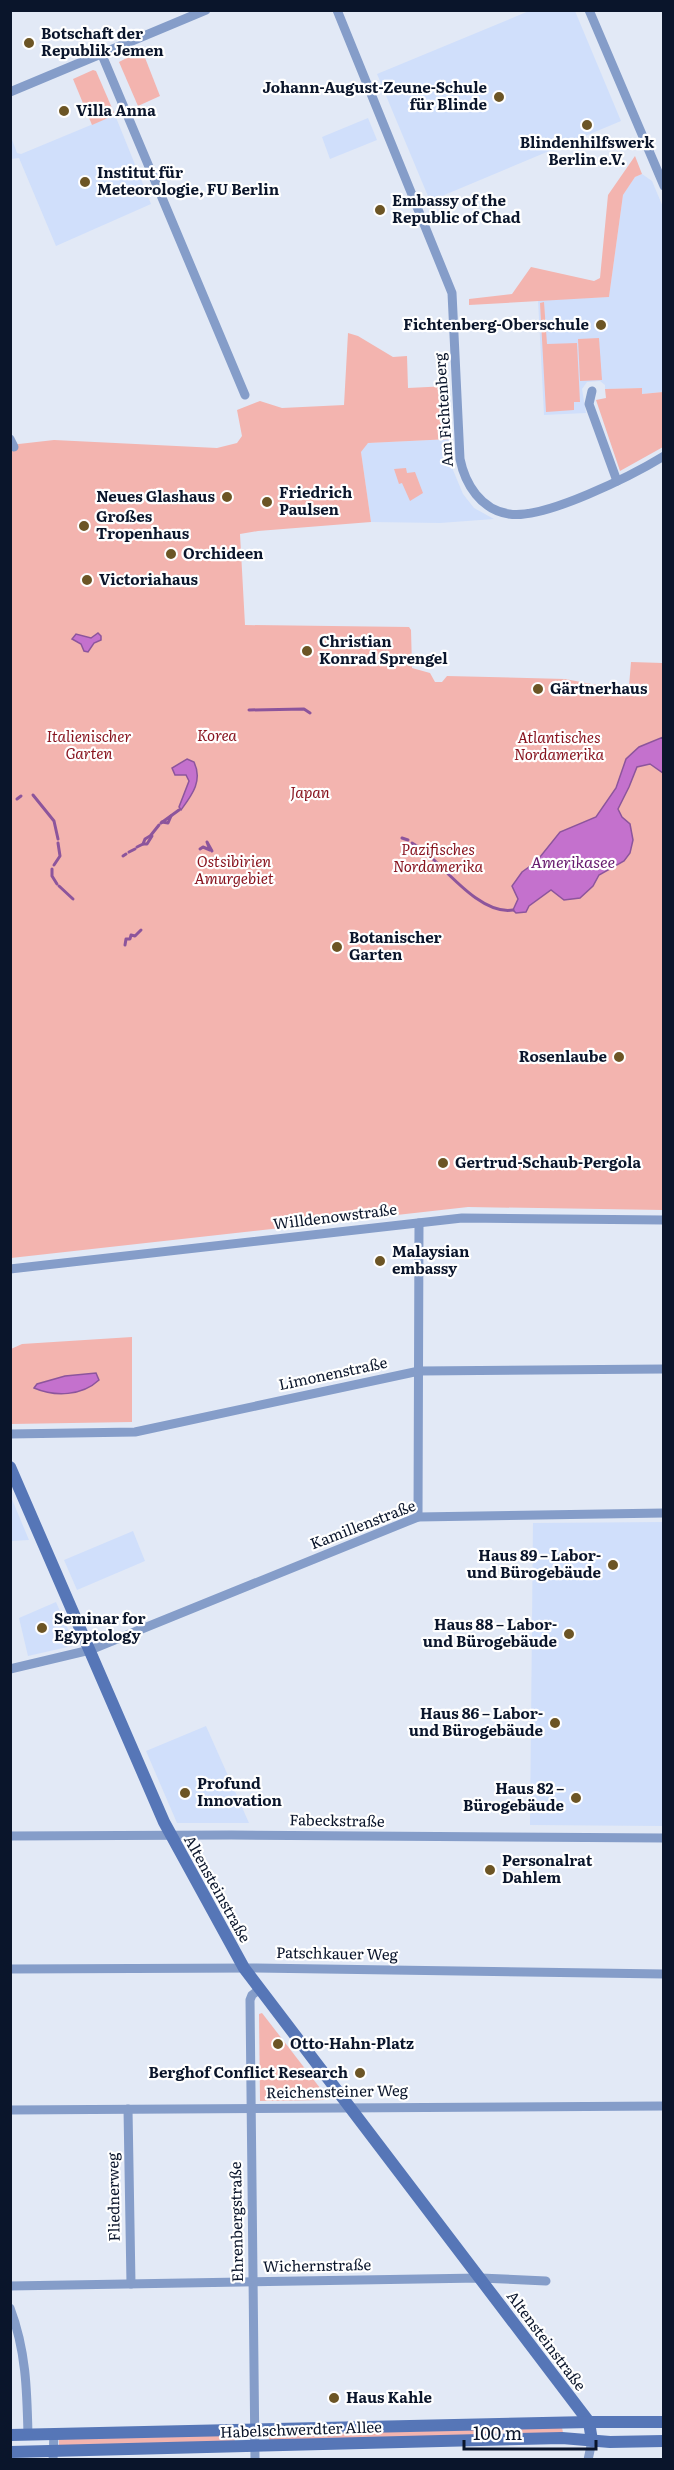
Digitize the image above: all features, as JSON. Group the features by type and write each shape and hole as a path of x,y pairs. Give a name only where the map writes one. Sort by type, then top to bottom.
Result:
{"main road":[{"name":"Altensteinstraße","path":"10,1467 170,1835 244,1968 589,2422"},
{"path":"589,2422 592,2441"},
{"name":"Habelschwerdter Allee","path":"10,2435 663,2422"},
{"name":"Habelschwerdter Allee","path":"10,2452 53,2455 255,2446 562,2438 592,2441 663,2441"}],"street":[{"path":"10,92 206,10"},
{"name":"Am Fichtenberg","path":"337,10 452,293 460,459 468,484 478,497 498,512 510,515 525,514 555,506 618,481 663,456"},
{"path":"590,10 660,168 663,186"},
{"path":"102,55 245,395"},
{"path":"592,391 589,404 618,481"},
{"name":"Willdenowstraße","path":"10,1269 462,1218 663,1220"},
{"path":"418,1517 419,1223"},
{"name":"Limonenstraße","path":"10,1434 135,1432 418,1371 663,1369"},
{"name":"Kamillenstraße","path":"10,1669 90,1650 418,1517 663,1513"},
{"name":"Fabeckstraße","path":"10,1836 663,1838"},
{"name":"Patschkauer Weg","path":"10,1969 244,1968 663,1974"},
{"name":"Ehrenbergstraße","path":"255,2460 250,2000 252,1995 260,1989"},
{"name":"Reichensteiner Weg","path":"10,2110 663,2106"},
{"name":"Fliednerweg","path":"128,2109 131,2284"},
{"name":"Altensteinstraße","path":"480,2278 546,2281"},
{"name":"Wichernstraße","path":"10,2286 480,2278"},
{"path":"10,2308 18,2329 27,2375 28,2435"},
{"path":"53,2455 54,2433"},
{"path":"588,2460 592,2441"}],"shaded area":[{"name":"Johann-August-Zeune-Schule für Blinde","path":"529,11 575,11 621,121 430,201 377,74"},
{"name":"Institut für Meteorologie, FU Berlin","path":"115,115 151,204 56,246 19,158 11,159 11,137 17,153 21,154"},
{"path":"368,118 377,140 330,159 322,137"},
{"name":"Fichtenberg-Oberschule","path":"642,174 652,181 663,207 663,392 642,394 642,388 605,389 605,385 600,381 587,382 582,389 586,413 544,415 538,300 609,297 623,195 635,177"},
{"path":"451,439 453,470 463,494 474,508 494,519 440,523 371,522 361,452 367,443"},
{"path":"11,1497 29,1540 11,1541"},
{"path":"663,1522 663,1826 530,1825 533,1523"},
{"path":"133,1531 145,1561 77,1590 64,1560"},
{"path":"56,1602 74,1643 72,1646 28,1656 19,1618"},
{"path":"206,1726 249,1823 177,1823 146,1751"}],"green space":[{"path":"142,50 160,96 138,106 119,62"},
{"path":"93,70 96,71 115,115 92,125 73,79"},
{"path":"635,156 642,174 635,177 623,195 609,297 469,305 469,299 512,294 531,267 594,281 600,278 608,195"},
{"path":"544,302 547,344 577,343 580,402 574,402 574,410 546,412 540,303"},
{"name":"Botanischer Garten","path":"348,333 358,336 393,357 407,356 408,388 448,386 451,439 368,443 361,452 371,522 240,534 245,625 409,627 412,668 430,673 435,682 442,682 447,676 565,679 602,686 629,686 631,662 663,663 663,1210 468,1207 11,1258 10,445 54,440 217,448 237,443 242,436 237,410 260,401 282,408 344,405"},
{"path":"599,338 602,380 580,381 578,339"},
{"path":"642,388 642,394 663,392 663,447 620,471 596,400 606,398 605,389"},
{"path":"406,468 407,473 415,472 423,493 410,501 402,483 399,484 394,469"},
{"path":"132,1337 132,1422 11,1424 11,1349 22,1344"},
{"path":"262,2013 327,2097 325,2100 260,2101 259,2014"},
{"path":"562,2427 563,2433 269,2442 269,2433"},
{"path":"234,2433 235,2442 59,2446 59,2438"}],"water":[{"path":"98,633 101,640 94,643 88,652 72,639 76,634 91,638"},
{"name":"Amerikasee","path":"663,737 663,773 650,764 637,767 618,809 622,817 630,824 633,840 630,853 624,861 599,875 593,886 580,898 564,900 551,890 529,906 526,912 516,913 513,910 518,899 512,886 522,872 536,862 560,832 596,817 616,788 626,759 639,747"},
{"path":"187,759 194,762 197,782 181,810 179,807 189,781 186,775 175,775 172,768"},
{"path":"96,1373 99,1380 76,1392 59,1394 34,1388 37,1384 65,1376"}],"waterway":[{"path":"249,710 304,709 310,713"},
{"path":"33,795 54,821 58,839"},
{"path":"17,799 21,796"},
{"path":"161,823 179,810"},
{"path":"162,822 168,823 171,816"},
{"path":"151,835 159,825"},
{"path":"137,847 150,836"},
{"path":"143,844 147,844 152,836"},
{"path":"402,838 408,840"},
{"path":"200,849 203,847 210,850 207,842 212,851"},
{"path":"54,865 60,856 58,843"},
{"path":"412,843 420,848"},
{"path":"129,852 135,849"},
{"path":"422,849 429,855"},
{"path":"432,858 480,901 491,907 513,910"},
{"path":"52,869 52,876 57,884"},
{"path":"59,886 73,899"},
{"path":"125,945 126,939 130,939 131,935 135,936 141,930"}],"place":[{"name":"Botschaft der Republik Jemen","path":"29,43"},
{"name":"Johann-August-Zeune-Schule für Blinde","path":"499,97"},
{"name":"Villa Anna","path":"64,111"},
{"name":"Blindenhilfswerk Berlin e.V.","path":"587,125"},
{"name":"Institut für Meteorologie, FU Berlin","path":"85,182"},
{"name":"Embassy of the Republic of Chad","path":"380,210"},
{"name":"Fichtenberg-Oberschule","path":"601,325"},
{"name":"Neues Glashaus","path":"227,497"},
{"name":"Friedrich Paulsen","path":"267,502"},
{"name":"Großes Tropenhaus","path":"84,526"},
{"name":"Orchideen","path":"171,554"},
{"name":"Victoriahaus","path":"87,580"},
{"name":"Christian Konrad Sprengel","path":"307,651"},
{"name":"Gärtnerhaus","path":"538,689"},
{"name":"Botanischer Garten","path":"337,947"},
{"name":"Rosenlaube","path":"619,1057"},
{"name":"Gertrud-Schaub-Pergola","path":"443,1163"},
{"name":"Malaysian embassy","path":"380,1261"},
{"name":"Haus 89 – Labor- und Bürogebäude","path":"613,1565"},
{"name":"Seminar for Egyptology","path":"42,1628"},
{"name":"Haus 88 – Labor- und Bürogebäude","path":"569,1634"},
{"name":"Haus 86 – Labor- und Bürogebäude","path":"555,1723"},
{"name":"Profund Innovation","path":"185,1793"},
{"name":"Haus 82 – Bürogebäude","path":"576,1798"},
{"name":"Personalrat Dahlem","path":"490,1870"},
{"name":"Otto-Hahn-Platz","path":"278,2044"},
{"name":"Berghof Conflict Research","path":"360,2073"},
{"name":"Haus Kahle","path":"334,2398"}],"park label":[{"name":"Korea","path":"217,736"},
{"name":"Italienischer Garten","path":"89,746"},
{"name":"Atlantisches Nordamerika","path":"559,746"},
{"name":"Japan","path":"310,793"},
{"name":"Pazifisches Nordamerika","path":"438,858"},
{"name":"Ostsibirien Amurgebiet","path":"234,870"}]}
